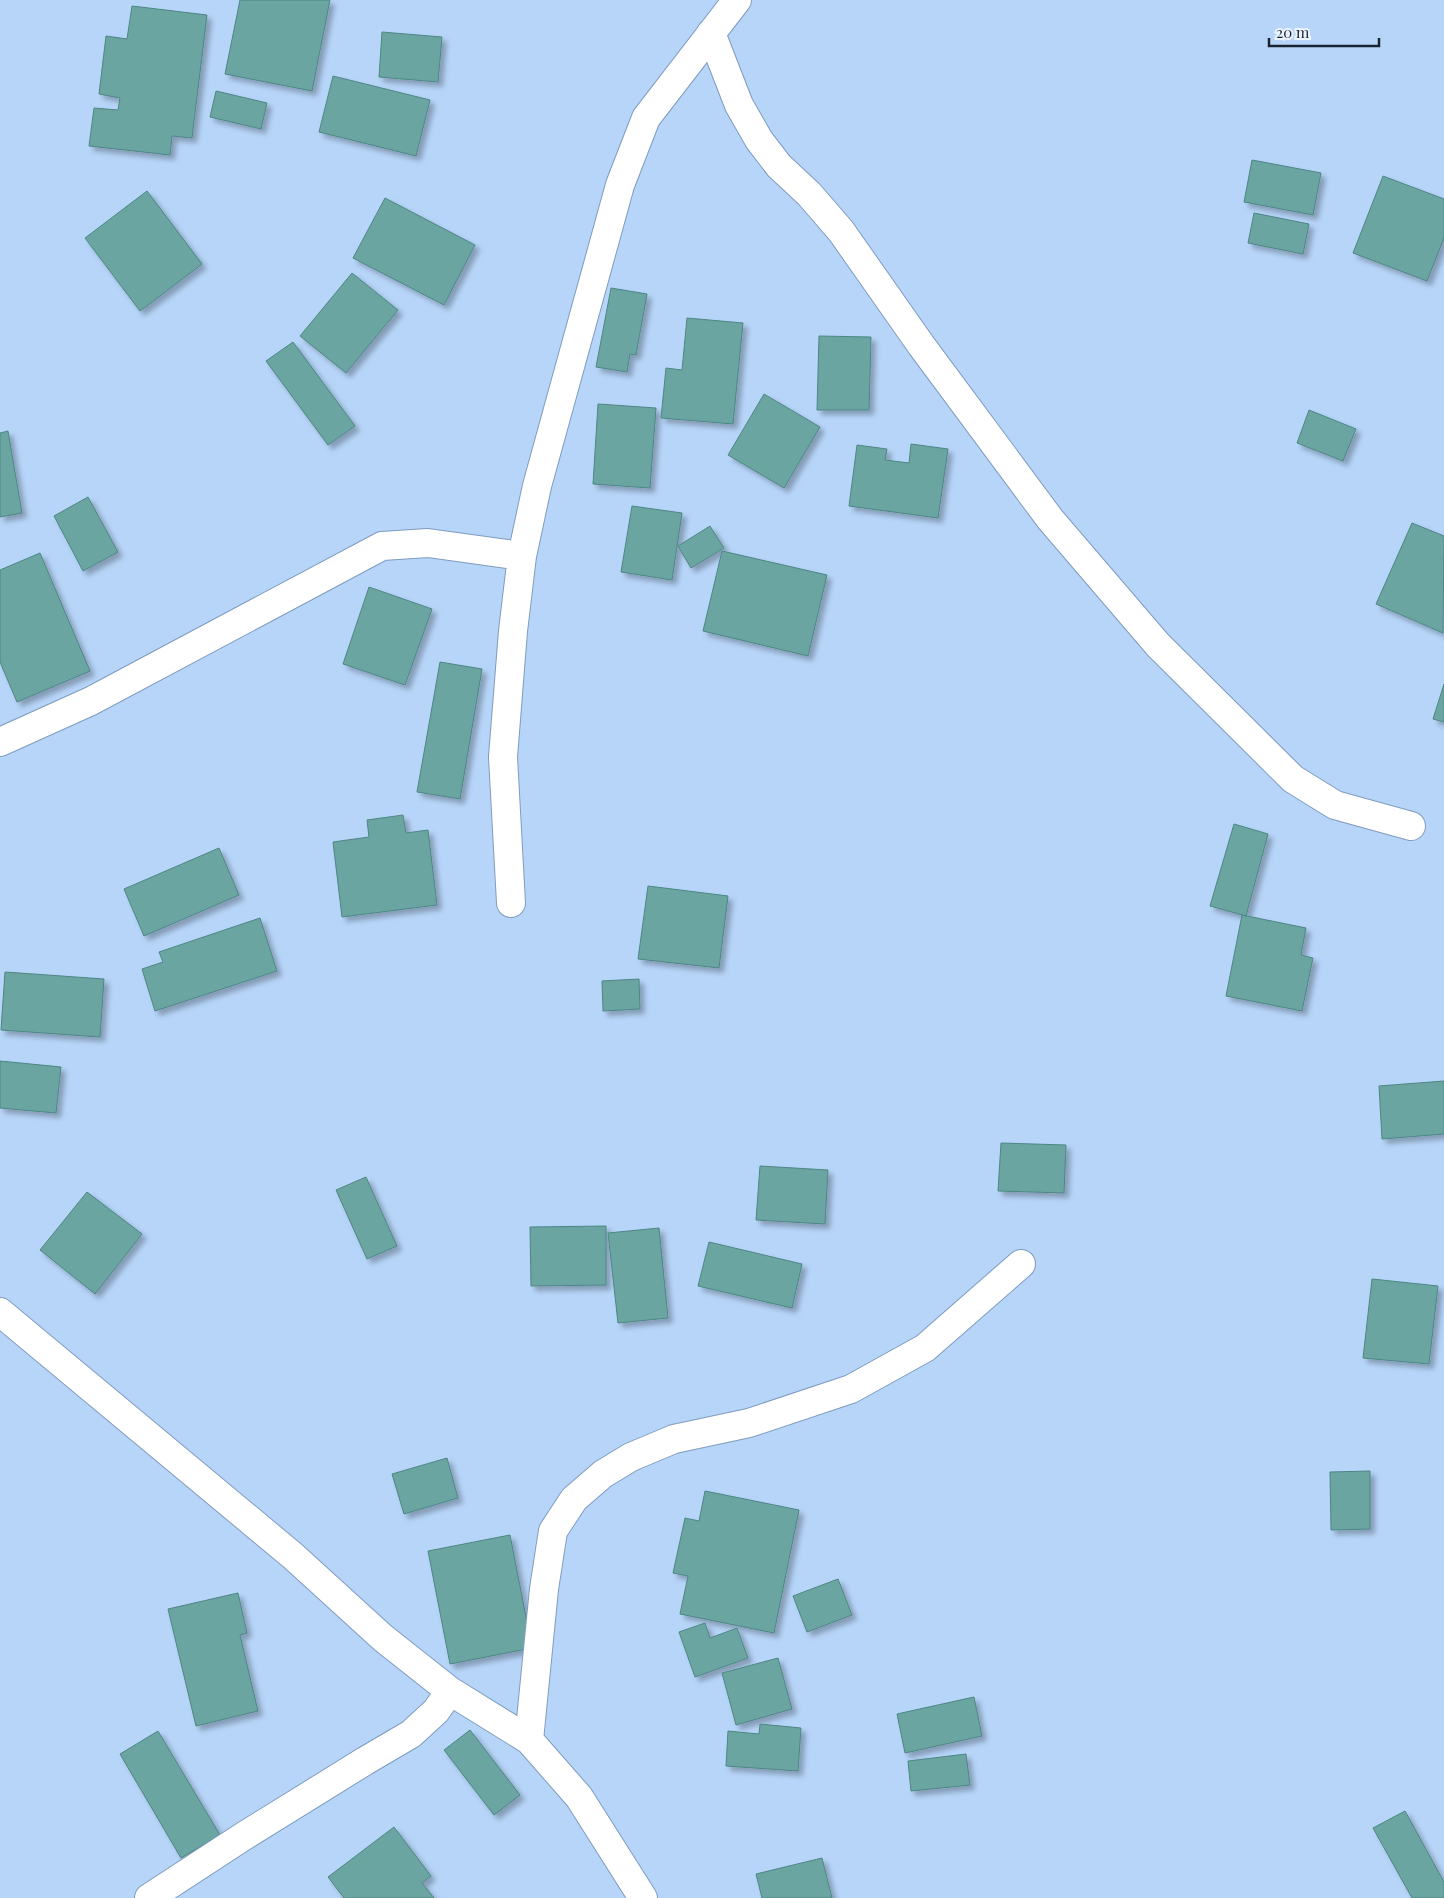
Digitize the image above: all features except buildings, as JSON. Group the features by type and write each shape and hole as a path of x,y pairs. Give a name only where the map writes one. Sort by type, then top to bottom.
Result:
{"street":[{"path":"511,903 503,757 513,631 522,556 537,486 620,185 646,118 736,0"},
{"path":"711,33 739,105 759,140 779,166 809,194 840,231 921,345 1050,519 1158,645 1293,779 1336,806 1411,826"},
{"path":"0,742 91,701 382,546 428,543 522,556"},
{"path":"528,1740 544,1589 553,1531 574,1499 603,1474 631,1457 674,1439 749,1423 851,1389 926,1348 1022,1264"},
{"path":"0,1312 293,1556 383,1638 450,1691 528,1740 578,1798 643,1898"},
{"path":"149,1898 365,1760 411,1734 436,1712 450,1691"}]}
